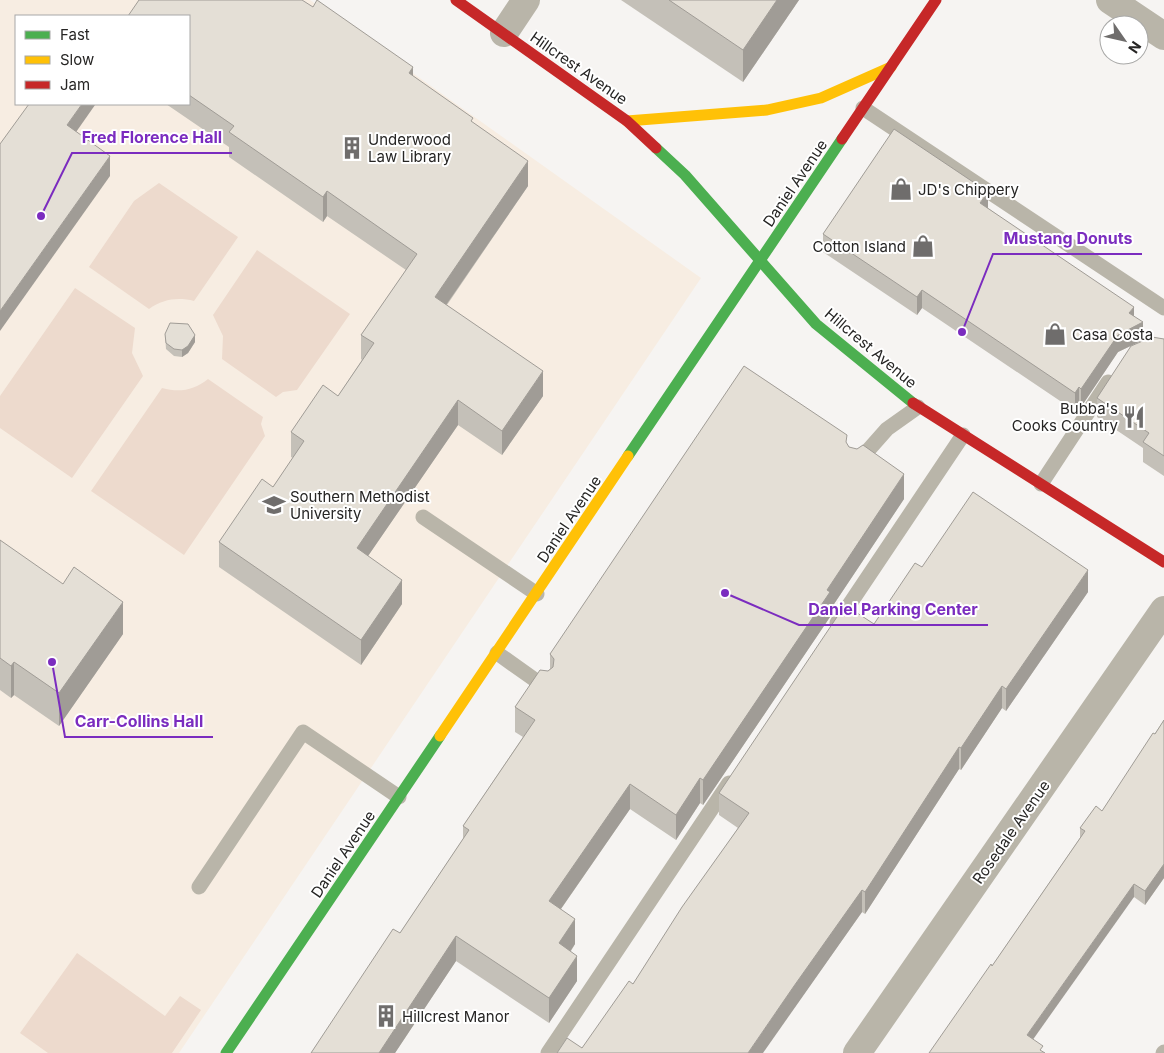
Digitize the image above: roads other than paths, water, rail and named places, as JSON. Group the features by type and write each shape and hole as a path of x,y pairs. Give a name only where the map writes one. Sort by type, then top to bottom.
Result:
{"street":[{"name":"Hillcrest Avenue","path":"456,0 627,121 685,175 762,260 816,324 918,407 1164,562"},
{"path":"504,33 526,0"},
{"name":"Daniel Avenue","path":"226,1053 936,0"},
{"path":"1110,0 1164,36"},
{"path":"627,121 767,110 821,98 891,66"},
{"name":"Rosedale Avenue","path":"857,1053 1164,610"}],"lane":[{"path":"864,108 1164,308"},
{"path":"1041,484 1114,373"},
{"path":"855,465 888,429 918,407"},
{"path":"831,631 963,435"},
{"path":"423,517 537,594"},
{"path":"497,653 545,687"},
{"path":"199,888 303,732 399,797"},
{"path":"548,1053 737,772"}],"place":[{"name":"Underwood Law Library","path":"352,148"},
{"name":"JD's Chippery","path":"901,189"},
{"name":"Fred Florence Hall","path":"41,216"},
{"name":"Cotton Island","path":"923,246"},
{"name":"Mustang Donuts","path":"962,332"},
{"name":"Casa Costa","path":"1055,334"},
{"name":"Bubba's Cooks Country","path":"1134,417"},
{"name":"Southern Methodist University","path":"274,505"},
{"name":"Daniel Parking Center","path":"725,593"},
{"name":"Carr-Collins Hall","path":"52,662"},
{"name":"Hillcrest Manor","path":"386,1016"}]}
